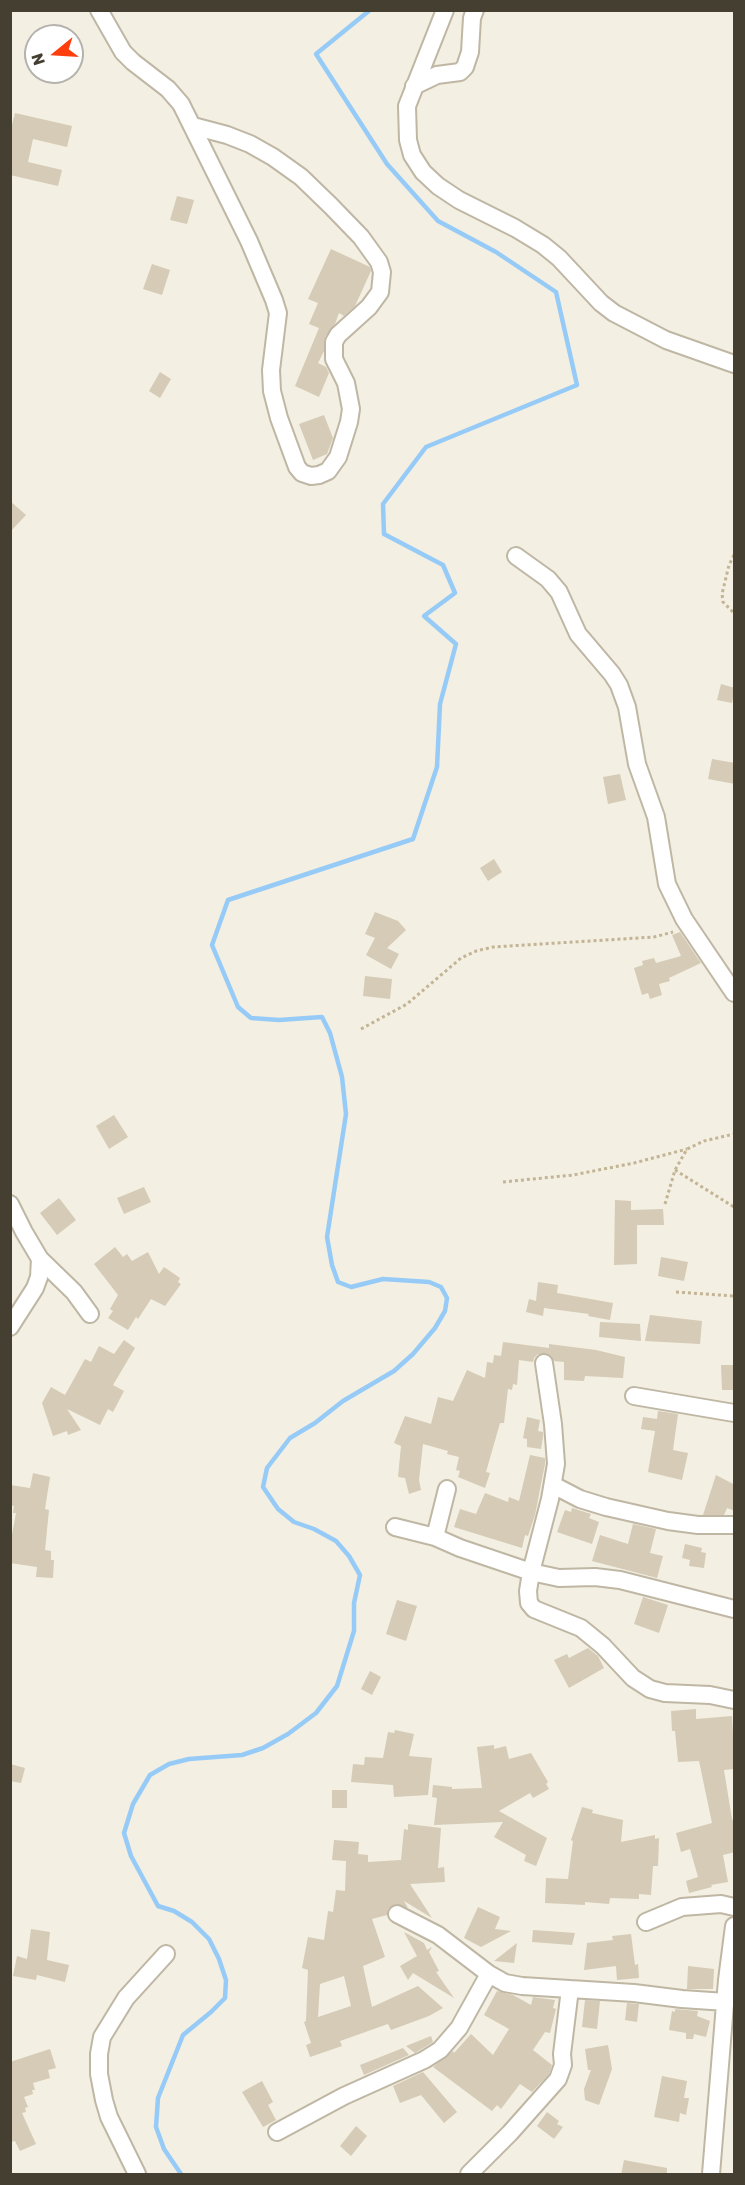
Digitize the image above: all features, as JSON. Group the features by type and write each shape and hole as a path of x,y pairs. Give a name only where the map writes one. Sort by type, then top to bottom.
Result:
{"street":[{"path":"99,10 123,52 175,96 189,116 193,126 202,148 249,241 278,313 271,370 272,391 293,460 302,473 311,476 320,475 328,471 338,457 351,409 346,383 334,359 334,342 338,335 369,307 380,292 382,272 379,262 361,237 301,177 249,144 227,135 193,126"},
{"path":"445,10 407,106 408,140 417,165 438,186 459,200 543,245 614,313 666,340 735,364"},
{"path":"414,86 437,75 460,72 465,67 470,52 472,18 475,10"},
{"path":"516,556 548,579 559,592 578,634 612,674 623,694 637,764 656,817 667,884 688,926 735,993"},
{"path":"10,1204 40,1259 74,1292 90,1314"},
{"path":"10,1327 35,1288 39,1277 40,1259"},
{"path":"544,1363 554,1424 556,1464 553,1485 531,1572 529,1603 534,1609 581,1628 611,1653 633,1678 650,1689 665,1693 710,1695 735,1700"},
{"path":"634,1396 735,1413"},
{"path":"553,1485 580,1499 614,1509 698,1525 735,1525"},
{"path":"435,1537 447,1489"},
{"path":"395,1527 435,1537 531,1572 559,1578 595,1577 620,1580 735,1609"},
{"path":"646,1922 682,1907 721,1904 735,1907"},
{"path":"397,1914 438,1935 489,1974 505,1983 726,2002"},
{"path":"711,2175 730,1951 735,1926"},
{"path":"137,2175 109,2117 99,2074 99,2054 102,2037 126,1998 166,1954"},
{"path":"278,2132 344,2096 424,2060 440,2050 459,2028 489,1974"},
{"path":"469,2175 558,2079 563,2065 562,2054 570,1989"}],"path":[{"path":"735,555 729,565 722,594 723,602 735,613"},
{"path":"361,1029 407,1004 461,958 476,951 493,947 654,937 688,926"},
{"path":"503,1182 573,1175 634,1163 687,1149 704,1141 735,1134"},
{"path":"664,1204 675,1170 687,1149"},
{"path":"675,1170 735,1207"},
{"path":"676,1292 735,1296"}],"building":[{"path":"15,113 72,126 67,147 33,139 28,162 62,170 58,186 10,175 10,133"},
{"path":"177,196 194,200 187,224 170,220"},
{"path":"331,249 370,267 371,271 355,306 344,316 339,313 335,324 325,337 324,351 318,363 326,367 329,373 319,397 295,386 319,328 309,324 318,303 308,299"},
{"path":"152,264 170,270 162,295 143,289"},
{"path":"160,372 171,379 160,398 149,391"},
{"path":"324,415 333,438 327,454 313,460 299,424"},
{"path":"10,501 26,515 10,532"},
{"path":"721,684 735,688 732,703 717,700"},
{"path":"712,759 735,763 735,784 708,779"},
{"path":"620,774 626,800 608,804 603,777"},
{"path":"494,859 502,872 488,881 480,868"},
{"path":"375,912 398,921 406,930 387,948 399,954 391,969 366,955 375,938 365,934"},
{"path":"680,932 701,963 669,978 670,981 659,984 662,995 650,999 648,993 642,995 634,968 643,965 642,961 654,958 656,963 681,956 672,935"},
{"path":"365,976 392,979 390,999 363,996"},
{"path":"114,1115 128,1137 109,1149 96,1126"},
{"path":"144,1187 151,1202 124,1214 117,1198"},
{"path":"59,1198 76,1220 57,1235 40,1213"},
{"path":"615,1200 631,1201 631,1210 663,1209 664,1225 637,1225 637,1264 614,1265"},
{"path":"115,1247 123,1257 127,1254 132,1261 148,1252 159,1274 164,1267 180,1278 178,1282 181,1284 165,1306 151,1299 128,1330 108,1318 118,1295 94,1264"},
{"path":"661,1257 688,1262 684,1281 658,1276"},
{"path":"538,1282 558,1285 557,1293 613,1303 610,1320 588,1316 589,1314 544,1308 543,1316 526,1312 529,1299 536,1301"},
{"path":"650,1315 702,1321 700,1344 645,1341"},
{"path":"600,1322 640,1324 641,1341 599,1337"},
{"path":"124,1340 135,1348 113,1385 124,1391 113,1412 108,1409 100,1425 67,1409 81,1430 68,1435 67,1431 53,1436 42,1403 51,1387 65,1395 85,1359 91,1362 99,1346 114,1354"},
{"path":"503,1342 549,1348 549,1344 596,1350 625,1357 623,1378 585,1376 584,1381 564,1380 564,1362 554,1361 548,1354 538,1354 533,1362 519,1360 517,1385 513,1384 512,1390 508,1389 504,1423 500,1423 486,1472 490,1473 485,1488 458,1477 460,1471 456,1470 459,1457 447,1454 448,1451 423,1444 419,1480 421,1490 409,1494 405,1478 398,1477 401,1446 394,1443 405,1416 431,1424 438,1397 453,1401 467,1370 485,1378 487,1362 493,1363 494,1355 501,1356"},
{"path":"721,1365 735,1365 735,1390 722,1390"},
{"path":"658,1411 678,1414 673,1450 688,1453 682,1480 648,1472 655,1431 641,1429 643,1417 657,1419"},
{"path":"527,1417 540,1420 538,1431 543,1432 541,1449 527,1447 527,1439 523,1438"},
{"path":"530,1455 545,1458 545,1464 535,1515 528,1536 525,1535 522,1548 454,1527 460,1509 476,1514 485,1493 508,1502 509,1497 519,1501"},
{"path":"33,1473 50,1477 45,1509 49,1510 45,1550 51,1551 51,1560 54,1560 53,1578 36,1577 37,1567 10,1563 10,1545 16,1513 13,1513 14,1506 10,1505 10,1485 30,1488"},
{"path":"716,1475 735,1485 735,1511 727,1508 724,1515 703,1515"},
{"path":"572,1508 591,1514 589,1518 599,1522 592,1544 557,1532 565,1510 571,1512"},
{"path":"633,1524 656,1529 650,1553 663,1556 657,1578 592,1561 600,1535 628,1544"},
{"path":"685,1544 702,1548 701,1552 706,1553 704,1568 689,1566 690,1560 682,1558"},
{"path":"643,1597 668,1605 659,1633 634,1624"},
{"path":"397,1600 417,1606 406,1641 386,1634"},
{"path":"588,1648 598,1656 604,1668 569,1688 554,1660 567,1654 569,1658"},
{"path":"370,1671 381,1677 372,1695 361,1689"},
{"path":"696,1709 696,1719 732,1716 735,1769 724,1770 735,1825 735,1852 723,1855 728,1882 689,1893 686,1881 698,1877 690,1849 681,1852 676,1833 712,1823 699,1761 678,1762 671,1711"},
{"path":"395,1730 414,1734 409,1756 432,1758 428,1795 394,1797 393,1785 351,1782 353,1764 364,1765 365,1757 383,1758 388,1732 394,1733"},
{"path":"494,1745 494,1749 506,1746 509,1759 531,1753 548,1782 546,1784 549,1789 533,1798 530,1793 499,1811 547,1838 536,1866 524,1861 526,1855 494,1837 503,1822 434,1825 437,1798 432,1797 433,1785 452,1787 452,1789 482,1788 477,1747"},
{"path":"10,1764 25,1768 21,1783 10,1781"},
{"path":"332,1790 347,1790 347,1808 332,1808"},
{"path":"582,1807 593,1810 592,1813 623,1820 621,1842 655,1835 655,1839 659,1838 658,1866 653,1866 651,1895 639,1894 639,1899 610,1898 609,1904 545,1903 546,1878 568,1879 573,1841 571,1840"},
{"path":"408,1824 441,1828 438,1868 444,1867 445,1882 410,1884 432,1918 404,1901 408,1908 396,1904 388,1909 387,1915 372,1919 385,1957 363,1966 372,2007 418,1986 443,2008 429,2016 391,2030 388,2024 340,2041 342,2046 310,2057 306,2045 311,2043 304,2022 306,2021 308,1970 302,1968 308,1937 324,1940 328,1911 333,1912 336,1890 345,1891 346,1861 332,1860 334,1840 359,1842 358,1854 368,1855 368,1862 401,1860 404,1829 408,1830","holes":["344,1976 351,2006 318,2017 320,1984"]},
{"path":"478,1907 500,1917 495,1929 511,1931 481,1947 464,1938"},
{"path":"31,1929 50,1932 47,1960 69,1965 65,1982 37,1975 36,1980 13,1976 17,1956 27,1959"},
{"path":"533,1930 575,1933 572,1945 532,1942"},
{"path":"404,1932 424,1943 427,1950 432,1947 429,1952 439,1971 436,1972 454,1998 413,1973 408,1980 400,1966 417,1956"},
{"path":"631,1934 639,1978 617,1980 616,1966 584,1970 587,1943 613,1940 612,1936"},
{"path":"517,1943 514,1963 494,1961"},
{"path":"688,1966 714,1969 713,1989 687,1989"},
{"path":"497,1991 513,1995 531,2005 533,1997 555,2000 553,2008 556,2009 550,2033 545,2032 533,2050 552,2065 549,2074 532,2092 520,2084 501,2109 497,2105 492,2111 433,2067 453,2051 454,2053 471,2034 493,2055 509,2029 484,2015"},
{"path":"585,2000 600,2001 597,2029 582,2027"},
{"path":"627,2003 639,2004 637,2022 625,2020"},
{"path":"675,2009 698,2011 697,2016 710,2021 706,2037 694,2034 693,2039 686,2039 686,2033 669,2030 672,2011 675,2012"},
{"path":"431,2036 433,2042 415,2053 406,2046"},
{"path":"608,2045 612,2069 599,2105 585,2100 584,2089 591,2070 588,2070 585,2049"},
{"path":"403,2048 409,2055 364,2075 360,2065"},
{"path":"50,2049 56,2068 48,2070 50,2078 33,2083 35,2090 32,2090 33,2094 24,2097 28,2107 25,2108 26,2112 22,2113 36,2144 20,2151 15,2141 10,2142 10,2062"},
{"path":"423,2072 457,2112 444,2123 421,2095 400,2103 393,2086"},
{"path":"662,2076 687,2081 684,2098 689,2098 686,2115 680,2113 679,2122 654,2117"},
{"path":"262,2081 273,2102 268,2105 276,2120 263,2127 242,2092"},
{"path":"547,2112 559,2121 557,2124 563,2127 554,2139 537,2126"},
{"path":"356,2126 367,2136 351,2156 340,2146"},
{"path":"624,2160 667,2168 667,2175 621,2175"}],"waterway":[{"path":"181,2174 164,2149 156,2127 158,2098 183,2035 225,1998 226,1980 209,1939 192,1922 174,1911 158,1906 131,1856 124,1833 133,1804 150,1775 169,1764 189,1759 242,1755 263,1748 288,1734 316,1713 337,1686 354,1631 354,1603 360,1575 349,1556 336,1541 314,1529 294,1522 278,1509 263,1487 267,1468 290,1438 315,1423 343,1401 394,1371 413,1354 435,1328 445,1311 447,1298 441,1287 429,1282 383,1279 351,1287 338,1282 327,1237 346,1114 342,1077 330,1033 322,1017 279,1020 251,1018 238,1007 212,945 228,900 413,839 437,767 440,704 456,644 424,616 455,593 443,565 384,534 383,504 426,447 577,385 556,292 496,252 438,221 387,164 316,54 370,10"}]}
